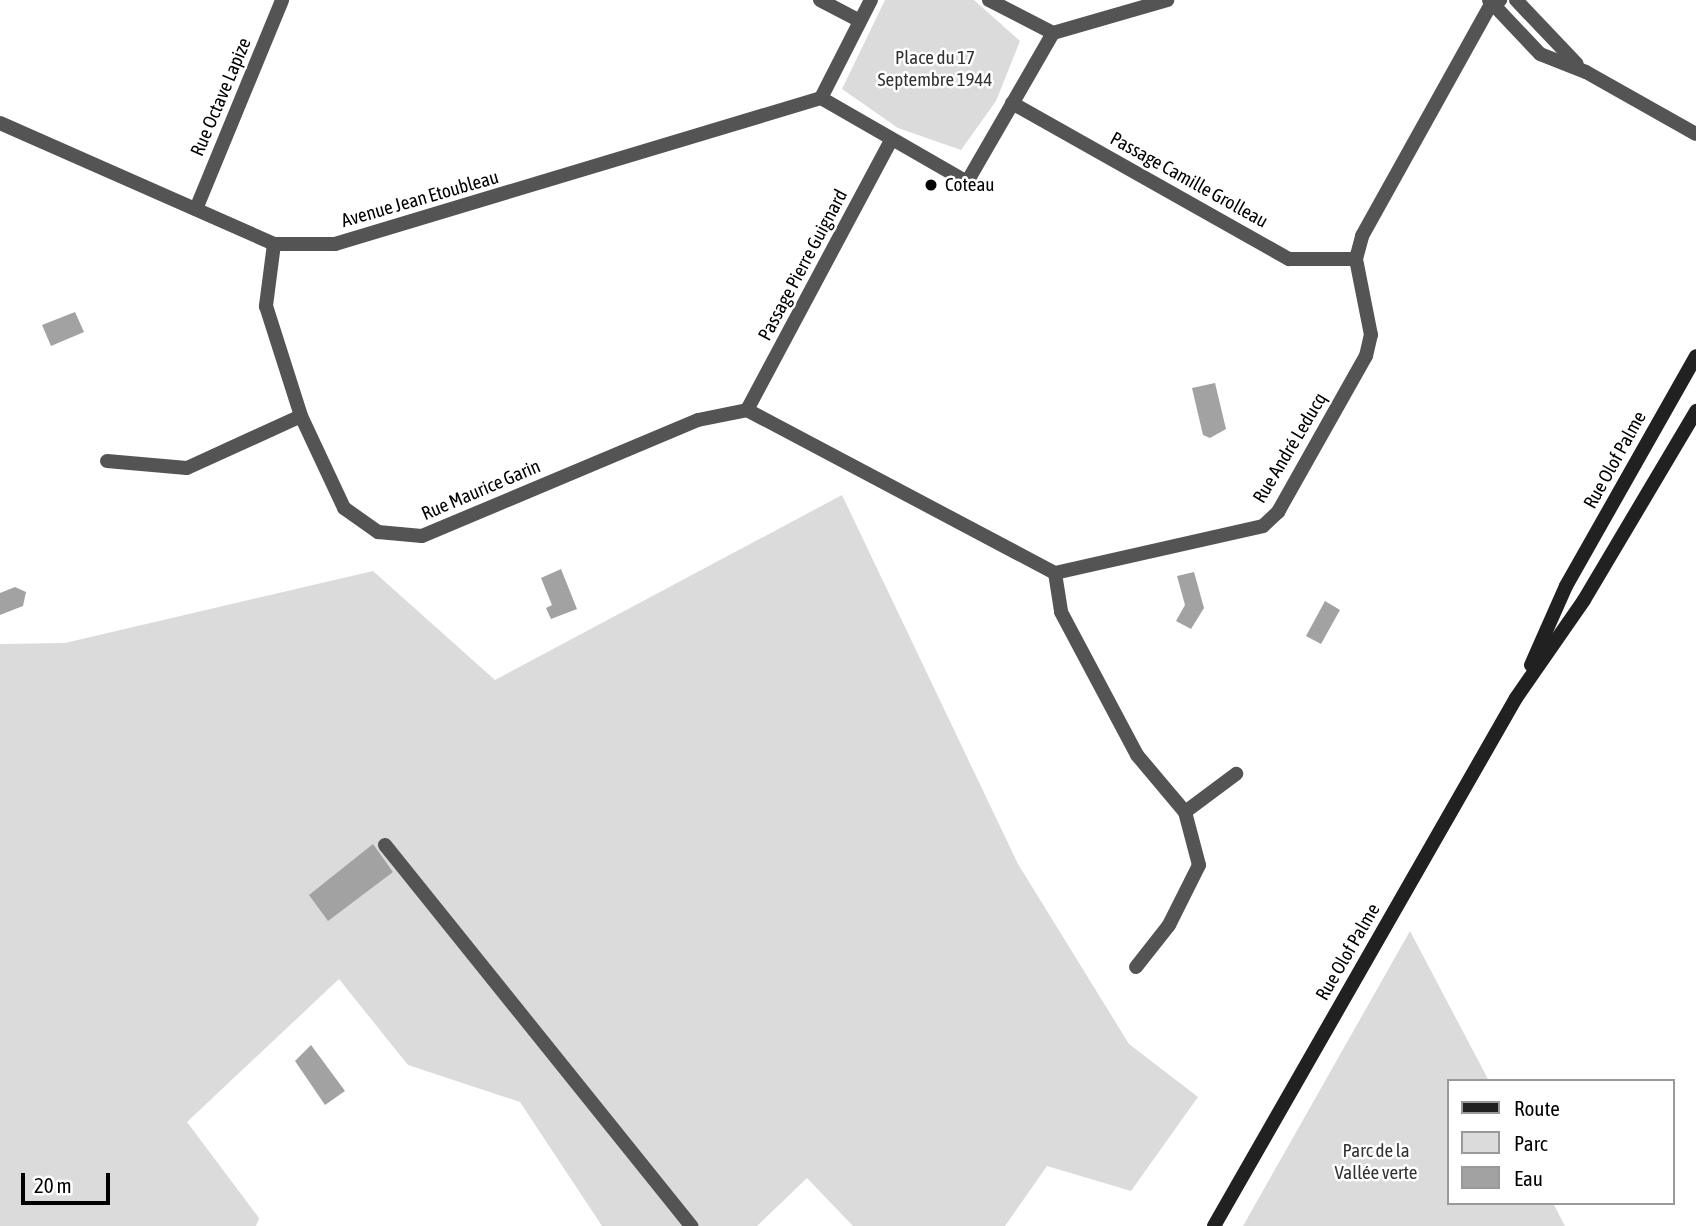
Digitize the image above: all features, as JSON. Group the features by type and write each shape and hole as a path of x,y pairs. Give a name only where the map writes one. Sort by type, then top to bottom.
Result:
{"main road":[{"name":"Rue Olof Palme","path":"1516,698 1566,586 1696,356"},
{"name":"Rue Olof Palme","path":"1214,1226 1516,698 1584,600 1696,411"}],"street":[{"name":"Rue Octave Lapize","path":"195,209 282,0"},
{"path":"820,0 860,22"},
{"path":"871,0 821,98 967,182 1053,33"},
{"path":"989,0 1053,33 1167,0"},
{"path":"1516,0 1586,72"},
{"path":"1493,1 1541,54 1586,72 1696,134"},
{"name":"Rue André Leducq","path":"1055,573 1252,529 1278,512 1367,356 1371,335 1356,260 1362,236 1493,1"},
{"name":"Avenue Jean Etoubleau","path":"0,123 274,244 335,244 821,98"},
{"name":"Passage Camille Grolleau","path":"1012,103 1289,258 1356,260"},
{"name":"Passage Pierre Guignard","path":"747,410 892,139"},
{"name":"Rue Maurice Garin","path":"274,244 266,306 301,416 344,508 378,532 422,536 698,420 747,410"},
{"path":"747,410 1055,573 1060,612 1137,755 1185,812 1199,865 1168,925 1136,967"},
{"path":"107,461 187,468 301,416"},
{"path":"1185,812 1236,774"},
{"path":"385,845 691,1226"}],"green space":[{"name":"Place du 17 Septembre 1944","path":"885,0 974,0 1020,41 996,101 961,150 898,128 842,89"},
{"path":"842,495 1018,864 1129,1044 1198,1097 1131,1191 1047,1166 1005,1226 853,1226 807,1178 757,1226 602,1226 520,1102 408,1065 339,979 187,1122 259,1218 256,1226 0,1226 0,644 65,643 373,571 495,680"},
{"name":"Parc de la Vallée verte","path":"1410,931 1488,1079 1448,1079 1448,1205 1554,1205 1565,1226 1243,1226"}],"water":[{"path":"75,312 84,332 51,346 42,325"},
{"path":"1215,383 1226,429 1210,438 1203,435 1192,388"},
{"path":"561,569 577,609 551,619 546,608 552,605 541,578"},
{"path":"1194,572 1204,608 1191,629 1176,621 1185,605 1177,576"},
{"path":"15,587 26,592 23,606 0,615 0,593"},
{"path":"1325,601 1340,610 1321,644 1306,636"},
{"path":"373,844 393,872 328,921 309,895"},
{"path":"311,1045 345,1091 325,1105 295,1061"}],"place":[{"name":"Coteau","path":"931,185"}]}
